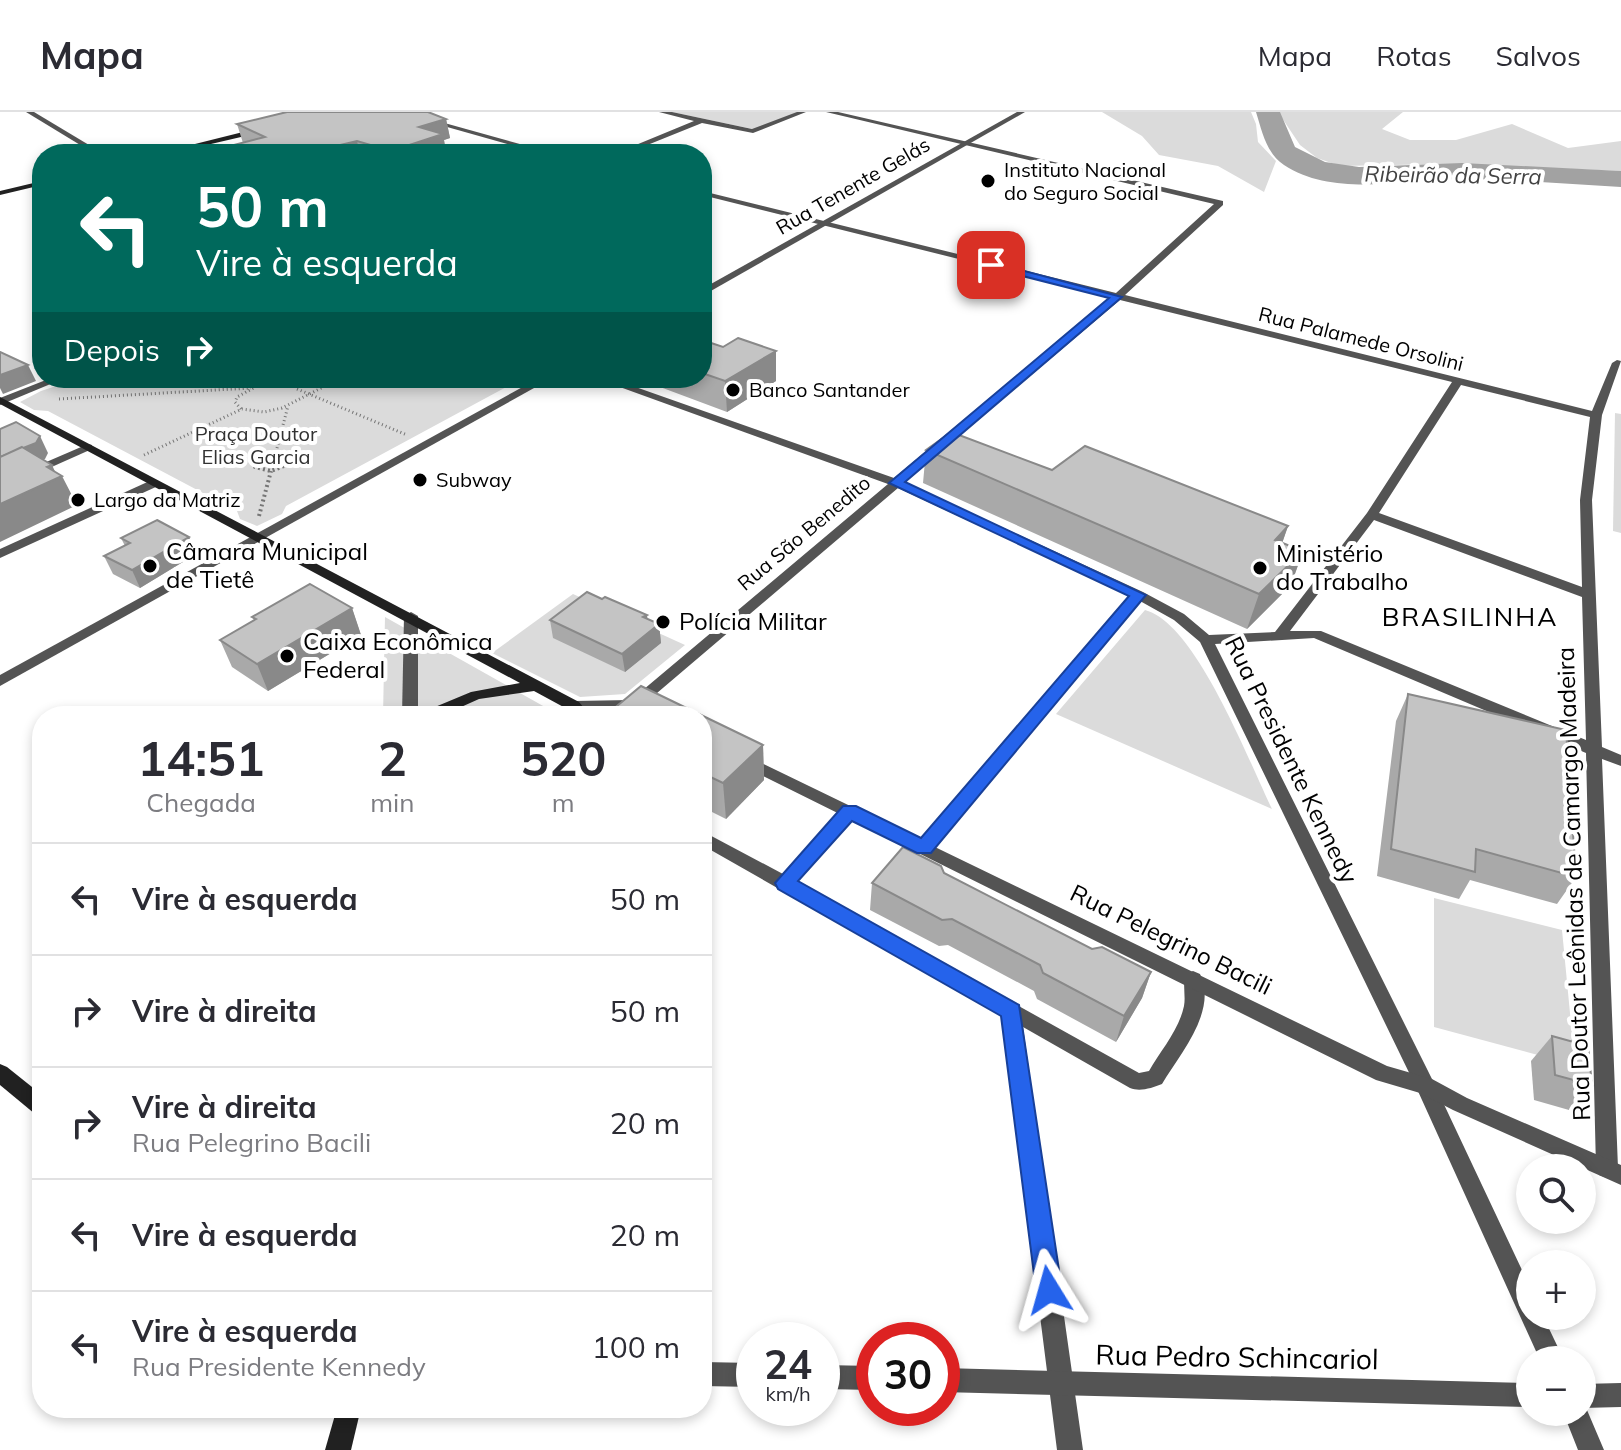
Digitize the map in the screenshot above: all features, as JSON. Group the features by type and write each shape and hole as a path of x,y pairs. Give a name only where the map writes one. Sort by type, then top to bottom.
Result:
{"main road":[{"path":"200,144 275,126"},
{"path":"0,193 32,185"},
{"path":"1,401 411,616 571,706"},
{"path":"451,706 476,695 537,686"},
{"path":"0,1073 32,1099"},
{"path":"338,1450 346,1418"}],"street":[{"path":"29,112 83,144"},
{"path":"397,112 515,144"},
{"path":"662,112 759,130 803,112"},
{"path":"829,112 967,144"},
{"name":"Rua Tenente Gelás","path":"712,288 1022,112"},
{"path":"643,144 701,121"},
{"name":"Rua São Benedito","path":"632,706 1117,297 1220,203 967,144"},
{"name":"Rua Palamede Orsolini","path":"712,196 1596,415"},
{"name":"Rua Doutor Leônidas de Camargo Madeira","path":"1614,1172 1594,750 1586,500 1596,415 1617,363"},
{"path":"1281,633 1372,515 1458,381"},
{"path":"1,401 34,388"},
{"path":"0,681 529,388"},
{"name":"Rua Presidente Kennedy","path":"628,388 896,483 1138,595 1179,617 1206,640 1425,1085 1516,1282"},
{"path":"0,486 88,447"},
{"path":"0,554 154,483"},
{"path":"1372,515 1588,594"},
{"path":"924,848 1138,595"},
{"path":"410,706 411,616"},
{"path":"1206,640 1281,633 1316,634 1621,761"},
{"name":"Rua Pelegrino Bacili","path":"729,752 1383,1074 1425,1085 1460,1104 1614,1172"},
{"path":"785,883 850,811"},
{"path":"712,843 1128,1078 1148,1081 1155,1078 1195,1009 1198,995 1193,979"},
{"path":"1011,1011 1070,1450"},
{"path":"712,1374 736,1375"},
{"name":"Rua Pedro Schincariol","path":"960,1380 1516,1395"},
{"path":"1596,1396 1621,1395"},
{"path":"1581,1426 1591,1450"}],"path":[{"path":"57,399 251,388"},
{"path":"242,409 236,400 251,388"},
{"path":"122,465 242,409 264,412 288,405 324,388"},
{"path":"297,389 427,444"},
{"path":"276,452 288,405"},
{"path":"276,452 291,455 289,464 271,471 255,467 258,458 276,452"},
{"path":"256,537 271,471"}],"green space":[{"path":"672,112 799,112 757,130"},
{"path":"1102,112 1251,112 1258,142 1276,161 1264,192 1218,166 1159,155 1142,136"},
{"path":"1278,112 1403,112 1382,129 1410,140 1456,140 1512,124 1568,148 1621,141 1621,171 1446,164 1340,166 1317,158 1300,145"},
{"name":"Praça Doutor Elias Garcia","path":"50,388 504,388 286,506 282,514 257,526 240,519 237,511 48,411 34,410 20,402"},
{"path":"1615,413 1621,414 1621,533 1613,531"},
{"path":"573,594 685,645 625,694 580,697 492,653"},
{"path":"1145,610 1164,620 1202,666 1272,809 1056,714"},
{"path":"385,617 543,706 383,706"},
{"path":"1434,898 1562,930 1575,1065 1434,1027"}],"building":[{"path":"287,112 428,112 446,119 419,127 443,134 412,144 367,144 357,141 344,144 238,144 265,137 237,124"},
{"path":"738,338 776,351 725,381 712,376 712,343 723,347"},
{"path":"0,352 28,365 0,375"},
{"path":"16,422 40,436 36,443 0,457 0,429"},
{"path":"951,432 1052,470 1085,446 1288,526 1275,540 1303,551 1259,594 926,450"},
{"path":"22,447 52,465 47,467 62,476 0,504 0,457"},
{"path":"157,520 189,537 132,570 104,556 130,543 121,538"},
{"path":"310,584 352,608 257,664 220,640 256,619 252,617"},
{"path":"587,592 647,615 643,617 659,624 622,654 550,620"},
{"path":"641,686 682,706 617,706"},
{"path":"1408,694 1566,730 1576,877 1476,849 1475,872 1391,849"},
{"path":"712,720 763,745 723,783 712,778"},
{"path":"903,847 941,866 944,873 1092,949 1102,947 1151,972 1124,1016 1043,973 1040,965 952,919 942,920 872,883"},
{"path":"1552,1036 1588,1046 1592,1085 1555,1075"}],"waterway":[{"name":"Ribeirão da Serra","path":"1268,112 1285,153 1298,162 1338,173 1379,175 1462,171 1621,179"}],"place":[{"name":"Instituto Nacional do Seguro Social","path":"988,181"},
{"name":"Banco Santander","path":"733,390"},
{"name":"Subway","path":"420,480"},
{"name":"Largo da Matriz","path":"78,500"},
{"name":"Câmara Municipal de Tietê","path":"150,566"},
{"name":"Ministério do Trabalho","path":"1260,568"},
{"name":"Polícia Militar","path":"663,622"},
{"name":"Caixa Econômica Federal","path":"287,656"}],"district":[{"name":"BRASILINHA","path":"1470,617"}],"route":[{"path":"991,265 1117,297 896,483 1138,595 924,848 850,811 785,883 1011,1011 1049,1290"}]}
